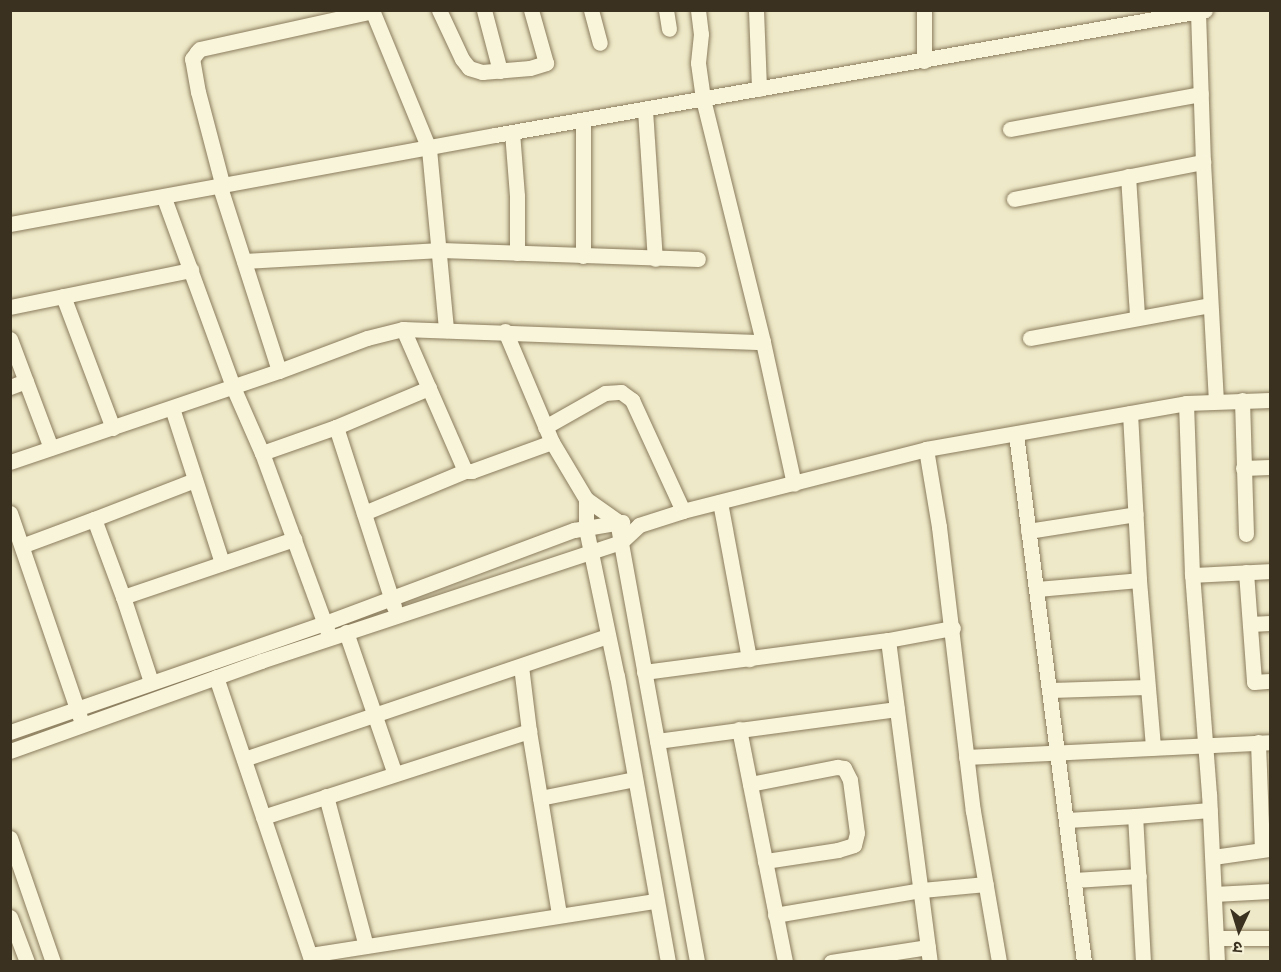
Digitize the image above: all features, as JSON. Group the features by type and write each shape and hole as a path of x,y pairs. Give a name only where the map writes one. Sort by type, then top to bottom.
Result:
{"street":[{"path":"439,10 469,68 482,72 546,63 531,10"},
{"path":"484,10 500,71"},
{"path":"591,10 600,43"},
{"path":"666,10 669,29"},
{"path":"698,10 701,34 698,63 703,99 763,342 794,484"},
{"path":"756,10 759,89"},
{"path":"924,10 924,61"},
{"path":"279,371 221,187 192,59 200,49 338,14 372,11 429,149 441,250 446,330"},
{"path":"10,224 164,198 512,132 1201,11 1203,162 1216,401"},
{"path":"1010,129 1201,94"},
{"path":"645,110 655,259"},
{"path":"583,120 583,256"},
{"path":"512,132 517,196 517,253"},
{"path":"1014,199 1203,162"},
{"path":"1128,176 1137,317"},
{"path":"164,198 233,387 262,453 328,631"},
{"path":"244,261 441,250 698,259"},
{"path":"10,307 191,270"},
{"path":"63,296 113,428"},
{"path":"1030,338 1209,305"},
{"path":"10,462 233,387 367,338 403,329 763,342"},
{"path":"403,329 465,471"},
{"path":"505,331 552,442 586,499 617,521 697,962"},
{"path":"10,339 51,448"},
{"path":"10,387 26,381"},
{"path":"262,453 336,427 429,388"},
{"path":"545,427 606,393 621,392 632,400 683,511"},
{"path":"1242,400 1246,534"},
{"path":"10,732 151,682 328,631 346,632 591,552 621,542 639,525 683,511 926,449 1186,403 1270,400"},
{"path":"1186,403 1192,575 1210,810 1217,962"},
{"path":"172,408 222,563"},
{"path":"1130,413 1139,580 1153,747"},
{"path":"336,427 397,615"},
{"path":"1016,434 1059,751 1084,962"},
{"path":"364,513 465,471 472,471 552,442"},
{"path":"926,449 953,628 966,757 999,962"},
{"path":"1243,468 1270,467"},
{"path":"24,545 195,480"},
{"path":"586,499 586,528 668,962"},
{"path":"720,502 749,660"},
{"path":"10,513 24,545 83,725"},
{"path":"1028,531 1136,513"},
{"path":"94,519 151,682"},
{"path":"10,752 216,677 328,631 392,599 586,528 617,521 639,525"},
{"path":"123,597 294,539"},
{"path":"1192,575 1270,571"},
{"path":"1246,573 1254,682 1270,681"},
{"path":"1036,589 1139,580"},
{"path":"1250,624 1270,623"},
{"path":"644,672 749,660 953,628"},
{"path":"346,632 376,714 394,774"},
{"path":"244,759 608,636"},
{"path":"831,962 929,954 888,640"},
{"path":"521,666 529,731 559,914"},
{"path":"216,677 311,958 366,946 559,914 656,901"},
{"path":"1050,690 1148,687"},
{"path":"657,741 897,709"},
{"path":"739,729 784,962"},
{"path":"263,817 529,731"},
{"path":"966,757 1264,742 1266,849 1213,857"},
{"path":"750,784 837,766 844,768 850,780 857,833 854,845 838,850 765,861"},
{"path":"540,798 634,780"},
{"path":"326,796 366,946"},
{"path":"1067,820 1210,810"},
{"path":"1136,816 1143,962"},
{"path":"10,838 53,962"},
{"path":"1074,880 1139,876"},
{"path":"775,915 922,890 986,884"},
{"path":"1214,894 1270,891"},
{"path":"10,917 27,962"},
{"path":"1216,938 1270,938"}]}
